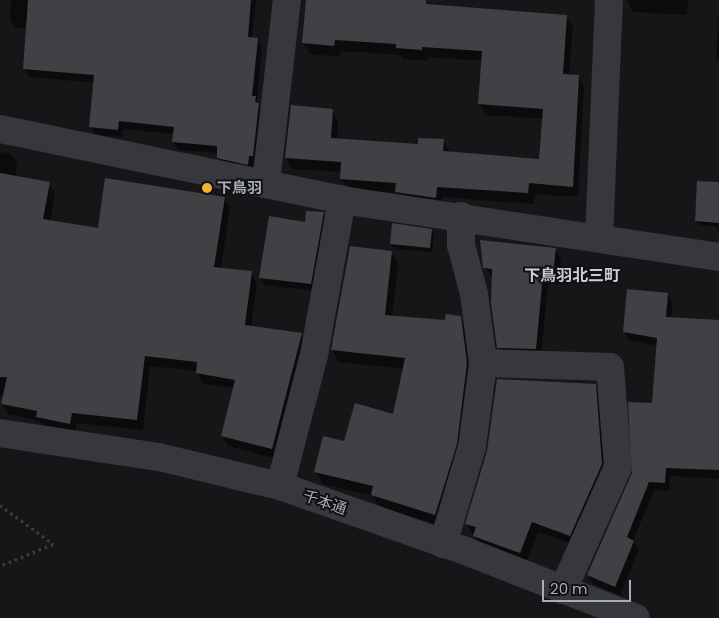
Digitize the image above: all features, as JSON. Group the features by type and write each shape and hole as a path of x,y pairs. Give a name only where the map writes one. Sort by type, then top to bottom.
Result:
{"street":[{"path":"266,183 287,0"},
{"path":"599,238 609,0"},
{"path":"0,129 342,200 461,216 719,257"},
{"path":"280,486 314,355 342,200"},
{"path":"443,544 472,446 483,363 474,294 461,245 461,216"},
{"path":"483,363 610,367 618,467 563,590"},
{"name":"千本通","path":"0,433 159,457 280,486 443,544 636,618"}],"path":[{"path":"0,505 53,544 0,566"}],"building":[{"path":"28,0 251,0 248,37 258,38 252,96 256,96 255,102 259,103 253,156 249,156 248,165 217,158 217,146 172,142 174,127 119,121 118,130 89,127 94,75 23,69"},
{"path":"306,0 426,0 426,4 567,15 563,74 579,75 573,187 529,183 528,193 437,187 436,198 395,192 396,183 340,179 341,162 285,158 291,105 333,109 331,138 418,144 418,138 444,139 443,151 539,159 543,109 478,104 482,51 422,47 422,50 396,48 396,44 335,40 334,46 302,43"},
{"path":"0,173 50,182 43,219 98,228 105,178 225,197 214,267 252,271 245,325 302,333 272,449 221,436 235,380 196,373 197,362 145,356 137,420 72,413 70,424 36,417 37,411 1,404 7,377 0,377"},
{"path":"697,181 719,182 719,223 695,221"},
{"path":"306,211 324,212 311,284 259,278 269,216 305,222"},
{"path":"392,223 432,229 430,248 390,244"},
{"path":"480,240 556,248 553,274 543,274 536,349 497,348 491,303 492,269 483,268"},
{"path":"350,246 392,251 385,315 445,320 446,314 461,316 467,363 457,444 435,515 371,495 373,486 314,472 323,436 344,441 355,403 393,414 405,358 331,350"},
{"path":"627,289 668,293 666,317 719,320 719,470 666,468 665,483 649,482 627,537 634,541 615,587 587,575 632,473 628,402 652,403 657,338 623,332"},
{"path":"497,379 596,384 602,464 570,536 532,522 520,553 473,536 476,527 465,524 487,451"}],"place":[{"name":"下鳥羽","path":"207,188"}],"district":[{"name":"下鳥羽北三町","path":"572,276"}]}
